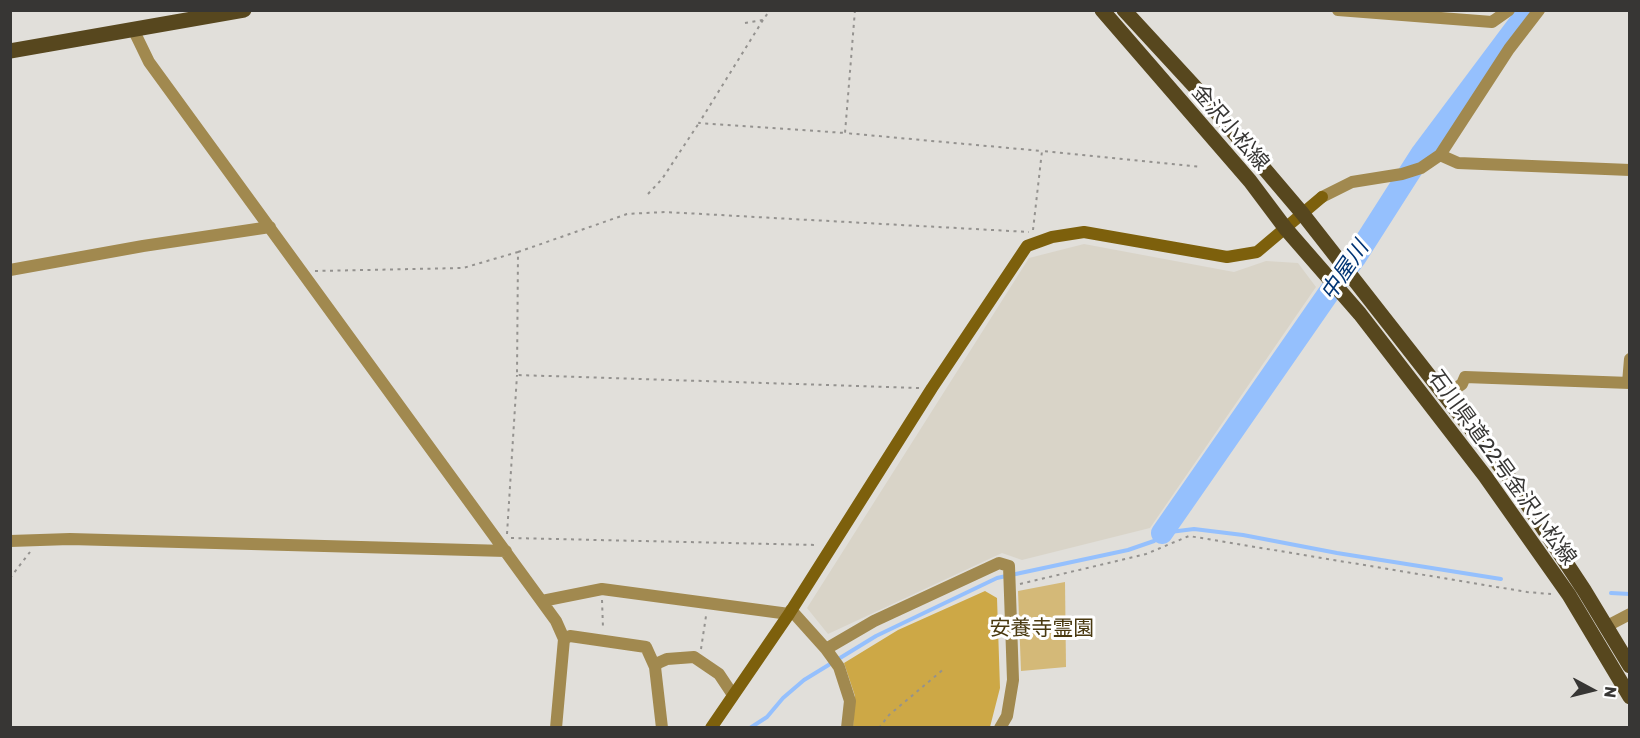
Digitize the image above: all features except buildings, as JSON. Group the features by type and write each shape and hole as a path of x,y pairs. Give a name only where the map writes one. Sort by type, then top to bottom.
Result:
{"main road":[{"path":"10,51 244,10"},
{"name":"金沢小松線","path":"1102,10 1250,181 1286,229 1325,274"},
{"name":"金沢小松線","path":"1124,10 1195,87 1340,261"},
{"name":"石川県道22号金沢小松線","path":"1340,261 1514,484 1607,626 1629,666"},
{"name":"石川県道22号金沢小松線","path":"1325,274 1485,476 1569,595 1629,697"}],"street":[{"path":"1338,10 1492,22 1509,10"},
{"path":"711,728 790,612 932,388 1027,246 1052,237 1084,232 1227,257 1257,252 1322,197 1352,182 1402,174 1421,168 1440,155 1509,49 1539,10"},
{"path":"134,29 149,62 556,621 564,639 556,728"},
{"path":"1440,155 1458,163 1629,170"},
{"path":"10,270 143,246 270,227"},
{"path":"1444,396 1462,384 1465,377 1629,383 1629,359"},
{"path":"10,541 506,551"},
{"path":"828,652 874,621 999,563 1009,566 1013,680 1007,716 1000,728"},
{"path":"542,601 602,589 707,604 790,612 839,667 850,701 848,728"},
{"path":"1607,626 1629,614"},
{"path":"564,639 570,636 646,647 655,667 662,728"},
{"path":"655,667 658,663 674,658 688,657 700,661 719,674 733,695"}],"path":[{"path":"648,194 662,179 770,10"},
{"path":"845,133 855,10"},
{"path":"746,22 763,20"},
{"path":"699,123 845,133 1201,167"},
{"path":"300,272 463,268 518,252 627,214 665,212 1033,233 1042,151"},
{"path":"518,252 517,375 507,538 832,545"},
{"path":"517,375 932,388"},
{"path":"1011,586 1146,554 1190,536 1527,592 1569,595"},
{"path":"10,579 38,540"},
{"path":"602,589 603,640"},
{"path":"700,661 707,604"},
{"path":"879,728 889,715 945,668"}],"shaded area":[{"path":"1084,244 1234,272 1266,261 1298,263 1316,287 1150,528 1022,560 1002,553 828,634 807,608 1029,258"},
{"path":"985,591 997,598 1000,688 990,727 853,727 855,696 844,663 898,630"}],"green space":[{"name":"安養寺霊園","path":"1065,582 1066,667 1021,671 1018,591"}],"waterway":[{"name":"中屋川","path":"1162,533 1355,258 1422,153 1529,10"},
{"path":"750,728 767,717 783,698 804,680 876,636 997,578 1128,550 1154,541 1162,533 1194,529 1243,535 1337,553 1501,579"},
{"path":"1611,593 1630,594"}]}
